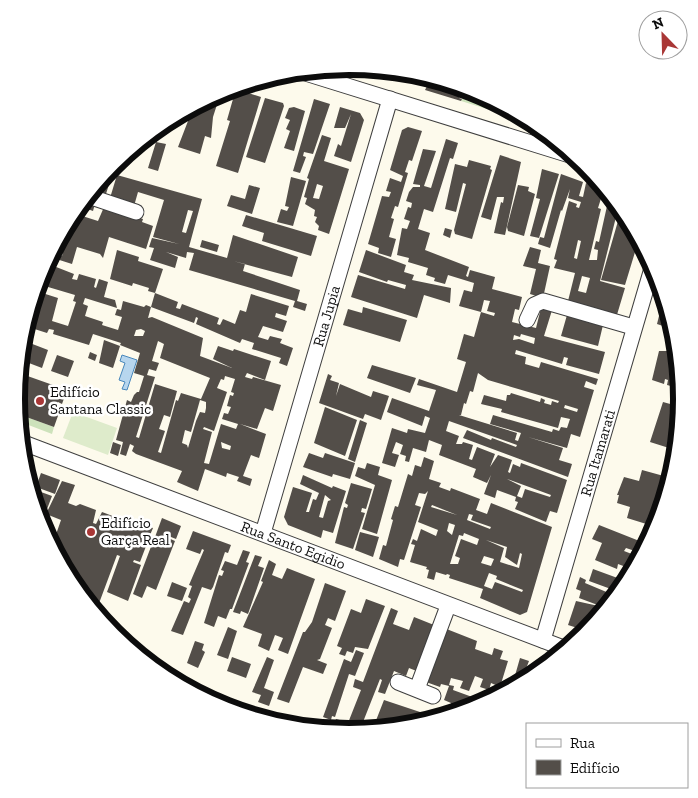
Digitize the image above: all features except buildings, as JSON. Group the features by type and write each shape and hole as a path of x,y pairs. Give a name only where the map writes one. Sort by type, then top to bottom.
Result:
{"street":[{"path":"318,77 558,152"},
{"name":"Rua Jupia","path":"263,534 390,99"},
{"path":"95,198 136,212"},
{"name":"Rua Itamarati","path":"543,640 649,277"},
{"path":"527,320 534,305 543,300 633,327"},
{"name":"Rua Santo Egidio","path":"29,445 558,647"},
{"path":"417,689 448,606"},
{"path":"398,682 433,696"}],"green space":[{"path":"464,96 503,114 461,101"},
{"path":"73,412 117,428 108,455 63,438"},
{"path":"26,417 54,427 52,434 26,424"}],"water":[{"path":"122,355 137,360 127,390 122,389 125,382 119,380 125,363 120,361"}],"place":[{"name":"Edifício Santana Classic","path":"40,401"},
{"name":"Edifício Garça Real","path":"91,532"}]}
